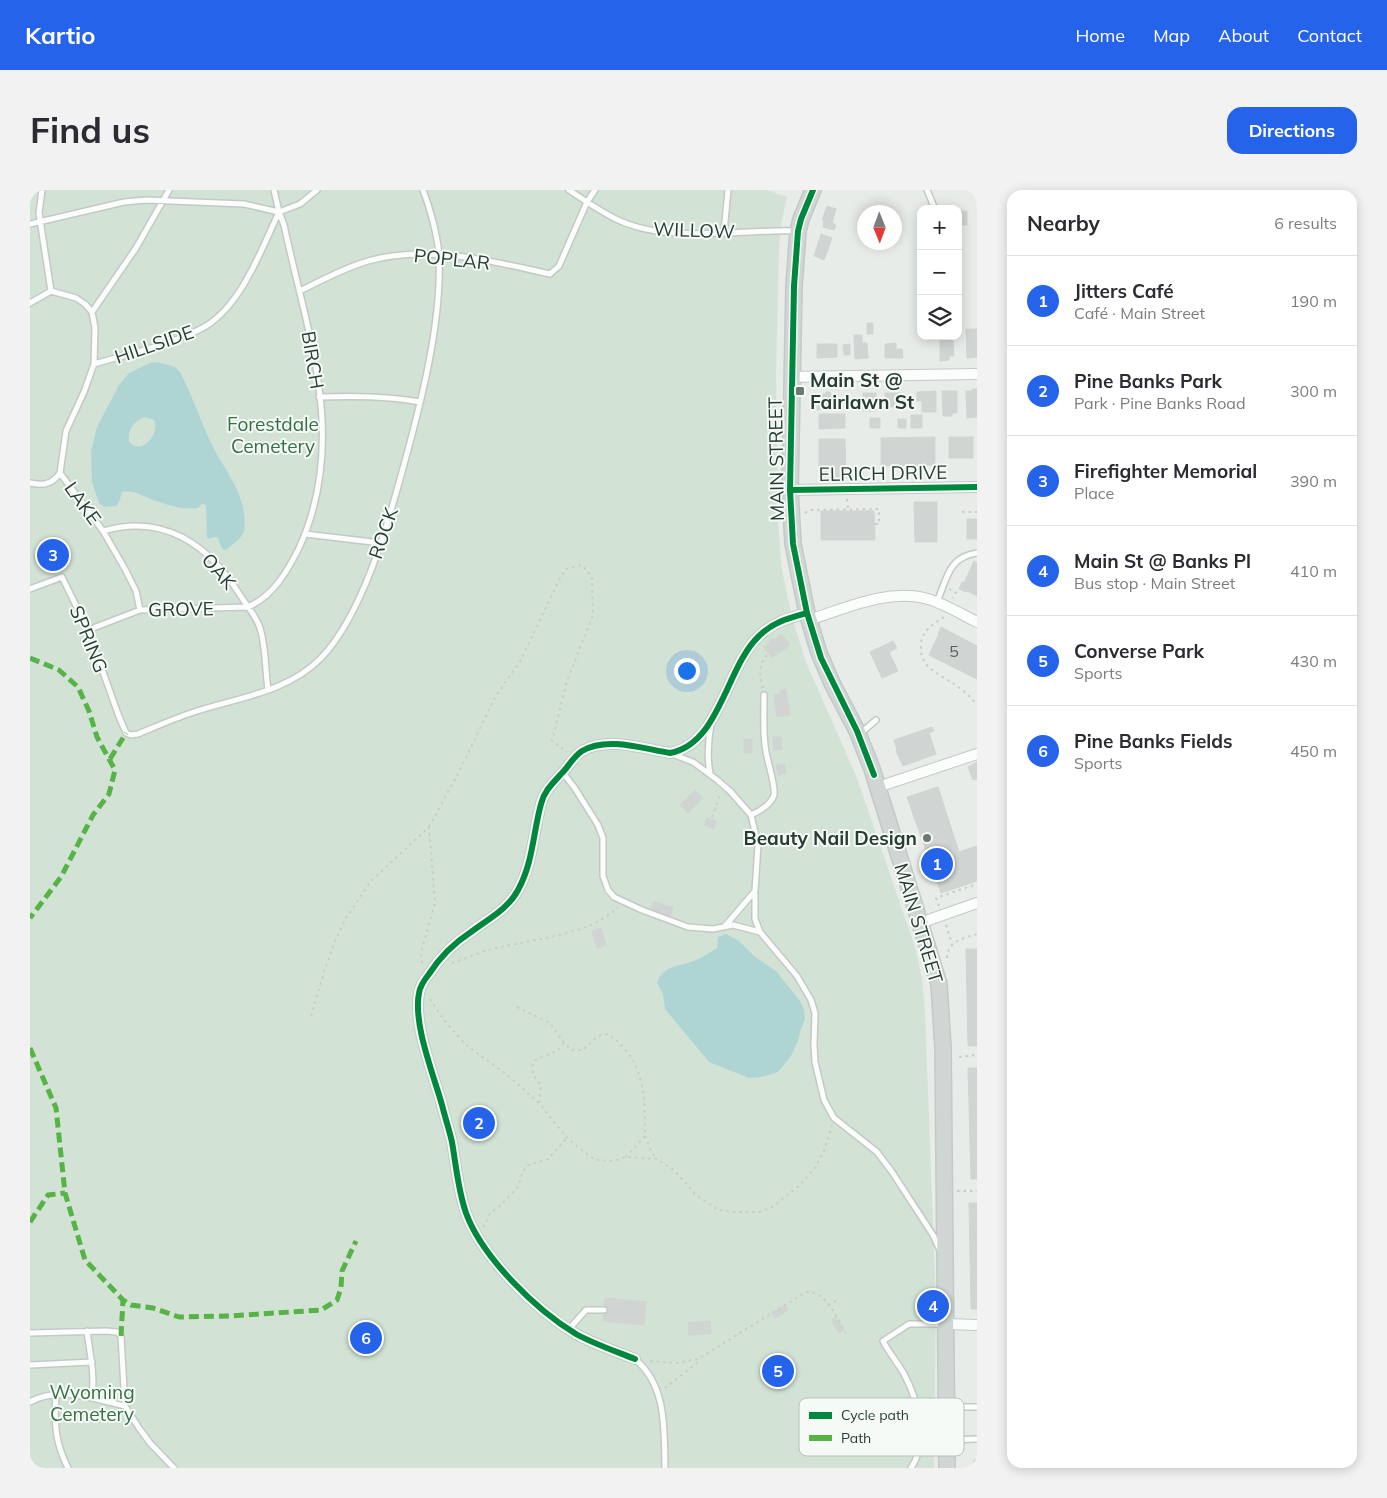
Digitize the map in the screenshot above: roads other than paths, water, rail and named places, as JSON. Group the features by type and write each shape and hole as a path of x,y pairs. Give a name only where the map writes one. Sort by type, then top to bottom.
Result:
{"main road":[{"name":"MAIN STREET","path":"813,190 798,231 794,286 790,490 794,544 799,580 808,617 825,666 858,735 878,787 939,984 945,1192 946,1398"}],"street":[{"path":"791,377 977,374"},
{"name":"ELRICH DRIVE","path":"790,490 977,487"},
{"path":"635,1359 577,1334 550,1317 504,1271 474,1230 466,1213 451,1140 422,1040 419,992 436,963 469,933 508,905 517,892 529,863 541,802 551,783 563,772 574,757 583,750 612,744 670,753 686,748 712,721 729,683 748,648 777,622 808,617 883,598 917,597 937,602 977,622"},
{"path":"878,787 977,754"},
{"path":"920,923 977,903"},
{"path":"947,1324 977,1325"}],"lane":[{"path":"42,190 39,208 40,221 51,290"},
{"path":"30,303 51,290 76,298 92,312 130,255 169,190"},
{"path":"274,190 279,212"},
{"path":"30,224 124,202 146,200 244,204 279,212 300,204 317,190"},
{"name":"ROCK","path":"126,734 138,734 191,713 239,700 290,680 321,658 335,641 350,617 381,543 396,492 420,402 436,312 439,255 424,190"},
{"name":"WILLOW","path":"569,190 619,220 642,228 662,232 798,231"},
{"path":"587,202 595,190"},
{"path":"724,232 728,190"},
{"path":"927,190 933,205"},
{"name":"POPLAR","path":"300,291 367,262 403,254 422,253 439,255 505,264 550,274 559,266 587,202"},
{"name":"BIRCH","path":"248,607 260,602 276,586 287,571 305,534 312,514 322,471 323,444 320,397 313,351 284,225 279,212"},
{"name":"HILLSIDE","path":"94,364 154,346 206,326 223,311 252,271 279,212"},
{"name":"LAKE","path":"92,312 95,328 94,364 84,392 66,431 60,473 103,531 136,591 140,610"},
{"path":"320,397 375,396 420,402"},
{"path":"30,483 48,484 55,480 60,473"},
{"name":"OAK","path":"103,531 120,526 158,527 178,534 197,546 215,562 233,583 255,615 260,629 268,689"},
{"path":"305,534 381,543"},
{"path":"937,602 948,573 957,561 977,553"},
{"name":"SPRING","path":"30,589 62,577 88,630 126,734"},
{"name":"GROVE","path":"88,630 140,610 248,607"},
{"path":"751,815 770,804 774,796 774,786 765,745 764,695"},
{"path":"858,735 876,720"},
{"path":"710,774 707,761 708,739 712,721"},
{"path":"670,753 693,762 710,774 723,784 751,815 756,830 758,855 755,919 760,932 796,976 811,1000 815,1013 814,1045 816,1062 824,1100 834,1118 877,1152 932,1235 945,1260"},
{"path":"563,772 598,825 602,838 605,883 614,897 648,913 688,927 703,930 725,926 742,926 760,932"},
{"path":"725,926 755,891"},
{"path":"569,1329 586,1310 604,1310"},
{"path":"914,1398 906,1379 883,1342 909,1324 947,1324"},
{"path":"87,1331 94,1382 92,1397"},
{"path":"30,1332 117,1332 121,1336 125,1406 138,1428 174,1468"},
{"path":"635,1359 645,1368 661,1400 664,1425 665,1468"},
{"path":"30,1365 92,1362"},
{"path":"30,1402 43,1396 56,1395 92,1397 125,1406"},
{"path":"56,1395 54,1418 57,1442 68,1468"},
{"path":"964,1407 977,1407"},
{"path":"964,1439 977,1439"},
{"path":"911,1468 916,1456"},
{"path":"976,1468 977,1463"}],"water":[{"path":"158,362 175,367 180,372 211,443 235,485 243,507 245,518 244,531 239,539 226,550 222,549 218,538 207,538 206,505 202,504 198,508 181,508 126,492 122,492 116,506 105,507 99,503 92,482 91,451 97,427 119,385 129,373 150,363","holes":["145,417 154,420 155,431 148,442 139,446 129,441 129,433 138,420"]},
{"path":"726,934 739,941 754,956 776,971 800,1001 804,1010 805,1019 798,1041 791,1056 778,1072 762,1077 749,1078 709,1062 665,1009 663,994 657,983 664,972 704,956 717,948 718,937"}],"place":[{"name":"Main St @ Fairlawn St","path":"800,391"},
{"name":"Firefighter Memorial","path":"53,555"},
{"name":"Beauty Nail Design","path":"927,838"},
{"name":"Jitters Café","path":"937,864"},
{"name":"Pine Banks Park","path":"479,1123"},
{"name":"Main St @ Banks Pl","path":"933,1306"},
{"name":"Pine Banks Fields","path":"366,1338"},
{"name":"Converse Park","path":"778,1371"}],"park label":[{"name":"Forestdale Cemetery","path":"273,435"},
{"name":"Wyoming Cemetery","path":"92,1403"}]}
